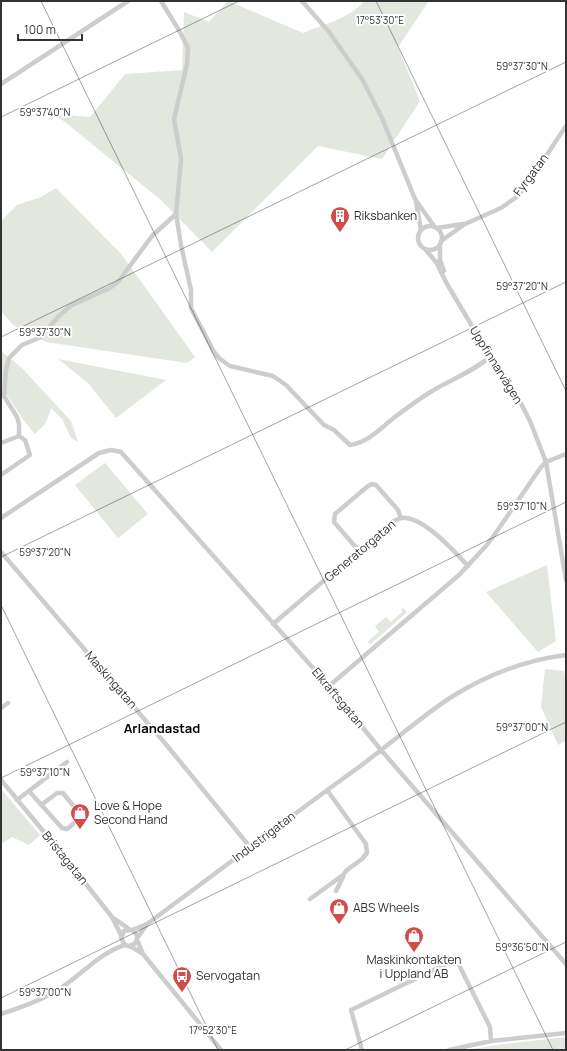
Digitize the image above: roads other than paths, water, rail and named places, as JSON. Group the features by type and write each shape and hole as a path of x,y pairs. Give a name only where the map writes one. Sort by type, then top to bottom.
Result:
{"street":[{"path":"1,84 128,1"},
{"path":"160,1 180,32 188,48 187,64 174,119 181,159 176,214 191,290 191,308 214,352 220,359 230,366 273,376 286,385 324,425 334,430 350,445 357,444 371,437 422,397 484,363 492,355"},
{"path":"302,1 329,32 362,79 382,118 415,199 421,230 418,238 421,247 425,249 435,249 441,242 440,233 415,199"},
{"name":"Fyrgatan","path":"441,242 465,224 501,208 518,196 566,126"},
{"path":"19,436 19,424 17,417 4,396 6,370 9,358 22,345 41,337 58,317 70,306 110,288 118,282 152,236 176,214"},
{"name":"Fyrgatan","path":"435,227 465,224"},
{"path":"421,230 424,227 435,227"},
{"name":"Uppfinnarvägen","path":"441,242 439,249 442,264 452,292"},
{"name":"Uppfinnarvägen","path":"425,249 436,262 472,326 513,388 530,421 546,462 566,580"},
{"path":"1,443 19,436"},
{"path":"1,475 30,454 25,440 19,436"},
{"name":"Elkraftsgatan","path":"1,518 99,453 111,450 122,452 328,686 381,750 566,964"},
{"path":"328,686 435,596 468,566 495,534 536,474 546,462 566,454"},
{"path":"359,551 333,519 335,514 368,486 372,484 376,485 398,510 401,518"},
{"name":"Generatorgatan","path":"273,624 394,521 401,518 414,520 432,532 446,543 468,566"},
{"name":"Maskingatan","path":"1,552 164,742 250,847"},
{"name":"Industrigatan","path":"137,939 147,924 435,709 472,686 511,668 533,661 566,655"},
{"path":"1,708 8,703"},
{"path":"17,800 67,762"},
{"name":"Bristagatan","path":"1,780 112,917 123,943 143,954"},
{"path":"327,790 368,848 366,856 347,870 343,875 336,891"},
{"path":"29,791 41,805 62,828 67,829 80,818 79,813 63,793 57,793 41,805"},
{"path":"310,899 343,875"},
{"name":"Bristagatan","path":"112,917 136,933 143,954 221,1050"},
{"name":"Industrigatan","path":"130,929 147,924"},
{"path":"1,1014 34,1003 60,988 111,950 124,931 130,929"},
{"path":"111,950 126,945 133,945 137,939"},
{"path":"362,1050 351,1010 446,964 458,962 487,1020 491,1034 491,1041"},
{"path":"449,1050 491,1041 566,1032"}],"place":[{"name":"Riksbanken","path":"340,233"},
{"name":"Love & Hope Second Hand","path":"80,830"},
{"name":"ABS Wheels","path":"339,925"},
{"name":"Maskinkontakten i Uppland AB","path":"414,953"},
{"name":"Servogatan","path":"182,993"}],"district":[{"name":"Arlandastad","path":"162,728"}]}
